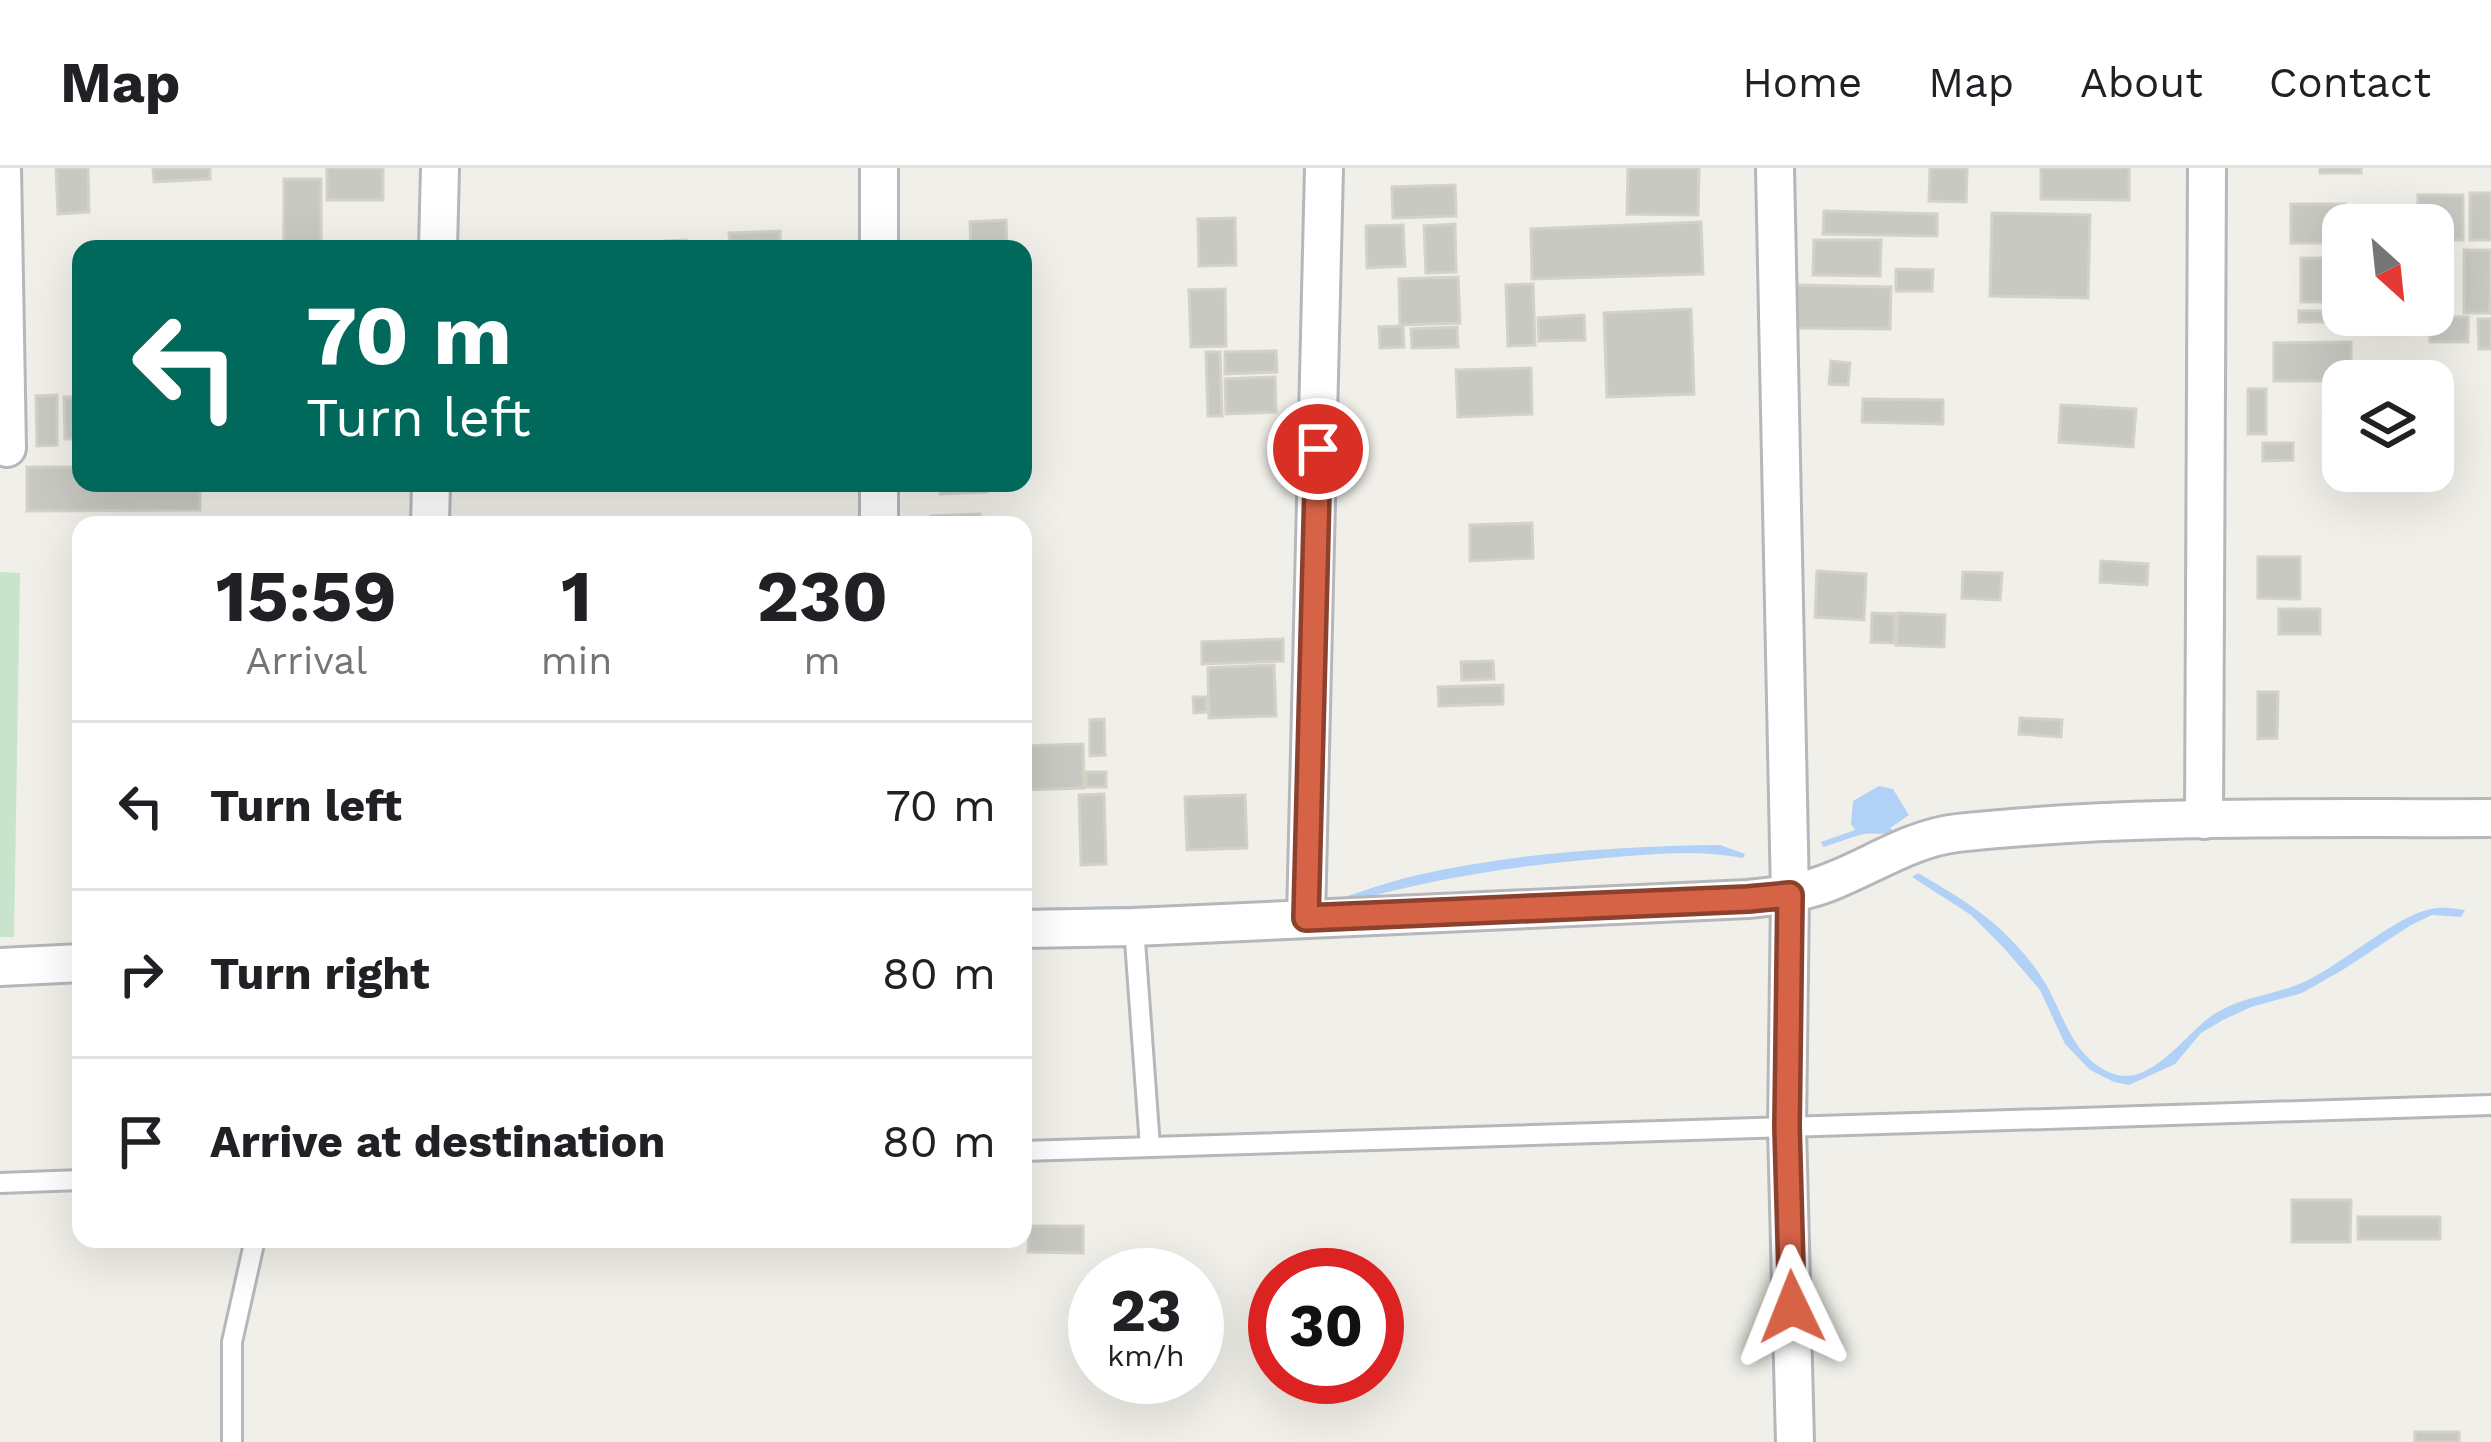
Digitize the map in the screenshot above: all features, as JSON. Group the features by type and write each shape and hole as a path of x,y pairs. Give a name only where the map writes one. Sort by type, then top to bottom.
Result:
{"street":[{"path":"2,168 7,448"},
{"path":"438,240 440,168"},
{"path":"879,168 879,240"},
{"path":"1306,918 1324,168"},
{"path":"1775,168 1795,1442"},
{"path":"2204,820 2207,168"},
{"path":"1032,929 1790,895 1834,881 1892,852 1951,834 2204,820 2491,818"},
{"path":"0,967 72,963"}],"lane":[{"path":"1134,927 1150,1147"},
{"path":"1032,1150 2491,1106"},
{"path":"0,1183 72,1180"},
{"path":"232,1442 232,1342 253,1248"}],"green space":[{"path":"0,572 20,573 14,937 0,937"}],"water":[{"path":"1879,786 1893,789 1909,815 1890,828 1894,832 1864,834 1823,847 1821,842 1855,830 1853,801"},
{"path":"1720,845 1745,854 1743,858 1674,853 1572,861 1445,880 1349,902 1347,896 1409,877 1492,861 1606,849"},
{"path":"1918,873 2004,932 2040,975 2088,1057 2111,1073 2126,1076 2154,1066 2216,1013 2311,978 2404,919 2438,908 2465,910 2461,917 2432,915 2302,993 2223,1020 2201,1033 2175,1064 2129,1085 2090,1070 2065,1044 2040,990 2004,948 1971,915 1912,877"},
{"path":"1276,903 1275,907 1032,913 1032,908"}],"building":[{"path":"56,168 88,168 89,212 58,214"},
{"path":"153,168 210,168 210,179 154,182"},
{"path":"327,168 383,168 383,200 327,200"},
{"path":"1628,168 1699,168 1698,215 1627,214"},
{"path":"1930,168 1967,168 1966,202 1929,201"},
{"path":"2041,168 2129,168 2129,200 2041,199"},
{"path":"2320,168 2361,168 2361,173 2320,173"},
{"path":"284,179 321,179 321,240 284,240"},
{"path":"1455,185 1456,216 1393,218 1392,187"},
{"path":"2470,193 2491,193 2491,240 2470,240"},
{"path":"2418,195 2463,195 2463,240 2454,240 2454,204 2418,204"},
{"path":"2291,204 2322,204 2322,243 2291,243"},
{"path":"1824,211 1937,214 1937,236 1823,234"},
{"path":"1992,213 2090,215 2088,298 1990,296"},
{"path":"1235,218 1236,265 1199,266 1198,219"},
{"path":"1006,220 1007,240 971,240 970,222"},
{"path":"1701,222 1703,274 1532,279 1531,229"},
{"path":"1455,224 1456,272 1426,273 1424,226"},
{"path":"1403,225 1405,266 1367,268 1366,226"},
{"path":"780,231 780,240 729,240 729,233"},
{"path":"1814,240 1881,240 1880,276 1813,275"},
{"path":"2464,250 2491,250 2490,313 2464,313"},
{"path":"2301,258 2322,258 2322,302 2301,302"},
{"path":"1896,269 1933,270 1932,291 1896,291"},
{"path":"1458,277 1460,323 1400,325 1399,279"},
{"path":"1533,284 1535,345 1508,346 1506,285"},
{"path":"1797,285 1891,287 1890,329 1796,328"},
{"path":"1225,289 1226,346 1191,347 1189,290"},
{"path":"1691,309 1694,394 1607,397 1604,313"},
{"path":"2299,311 2322,311 2322,322 2299,322"},
{"path":"1584,315 1585,340 1539,341 1538,318"},
{"path":"2454,317 2468,317 2468,342 2430,342 2430,336 2454,336"},
{"path":"2478,319 2491,319 2491,349 2479,349"},
{"path":"1403,326 1404,347 1380,348 1379,327"},
{"path":"1457,327 1458,347 1412,348 1411,329"},
{"path":"2351,342 2351,360 2322,360 2322,381 2274,381 2274,343"},
{"path":"1276,351 1277,372 1225,374 1225,352"},
{"path":"1206,352 1220,352 1222,416 1208,416"},
{"path":"1831,361 1850,363 1848,385 1829,384"},
{"path":"1531,368 1532,414 1458,417 1456,370"},
{"path":"1275,377 1276,412 1226,414 1225,379"},
{"path":"2248,389 2266,389 2266,434 2248,434"},
{"path":"57,395 57,445 37,446 36,396"},
{"path":"64,397 72,397 72,439 65,439"},
{"path":"1863,399 1943,400 1943,424 1862,422"},
{"path":"2061,405 2136,409 2133,447 2059,442"},
{"path":"2263,443 2293,443 2293,460 2263,461"},
{"path":"27,467 72,467 72,492 200,492 200,510 27,511"},
{"path":"1532,523 1533,558 1470,561 1470,525"},
{"path":"2258,557 2300,557 2300,599 2258,598"},
{"path":"2101,561 2148,564 2147,585 2100,582"},
{"path":"1817,571 1866,574 1864,620 1815,617"},
{"path":"1963,572 2002,573 2000,600 1962,598"},
{"path":"2279,609 2320,609 2320,634 2279,634"},
{"path":"1872,613 1895,614 1894,643 1871,642"},
{"path":"1898,613 1945,615 1944,647 1896,645"},
{"path":"1283,639 1283,661 1202,664 1202,642"},
{"path":"1493,661 1494,679 1462,680 1461,662"},
{"path":"1274,665 1276,716 1209,718 1208,668"},
{"path":"1503,685 1503,704 1439,706 1438,687"},
{"path":"2258,692 2278,692 2277,738 2258,739"},
{"path":"1193,697 1206,697 1207,712 1194,713"},
{"path":"2020,718 2062,720 2061,737 2019,734"},
{"path":"1104,719 1105,755 1090,756 1090,720"},
{"path":"1083,744 1084,788 1032,790 1032,746"},
{"path":"1086,772 1106,772 1106,787 1086,787"},
{"path":"1104,794 1106,864 1081,865 1079,795"},
{"path":"1245,795 1247,848 1187,850 1185,797"},
{"path":"2292,1200 2351,1200 2350,1242 2292,1242"},
{"path":"2358,1217 2440,1217 2440,1239 2358,1239"},
{"path":"1032,1226 1083,1226 1083,1248 1068,1248 1068,1253 1028,1252"},
{"path":"2415,1432 2459,1432 2459,1442 2415,1442"}],"route":[{"path":"1318,449 1306,918 1790,895 1787,1127 1792,1307"}]}
